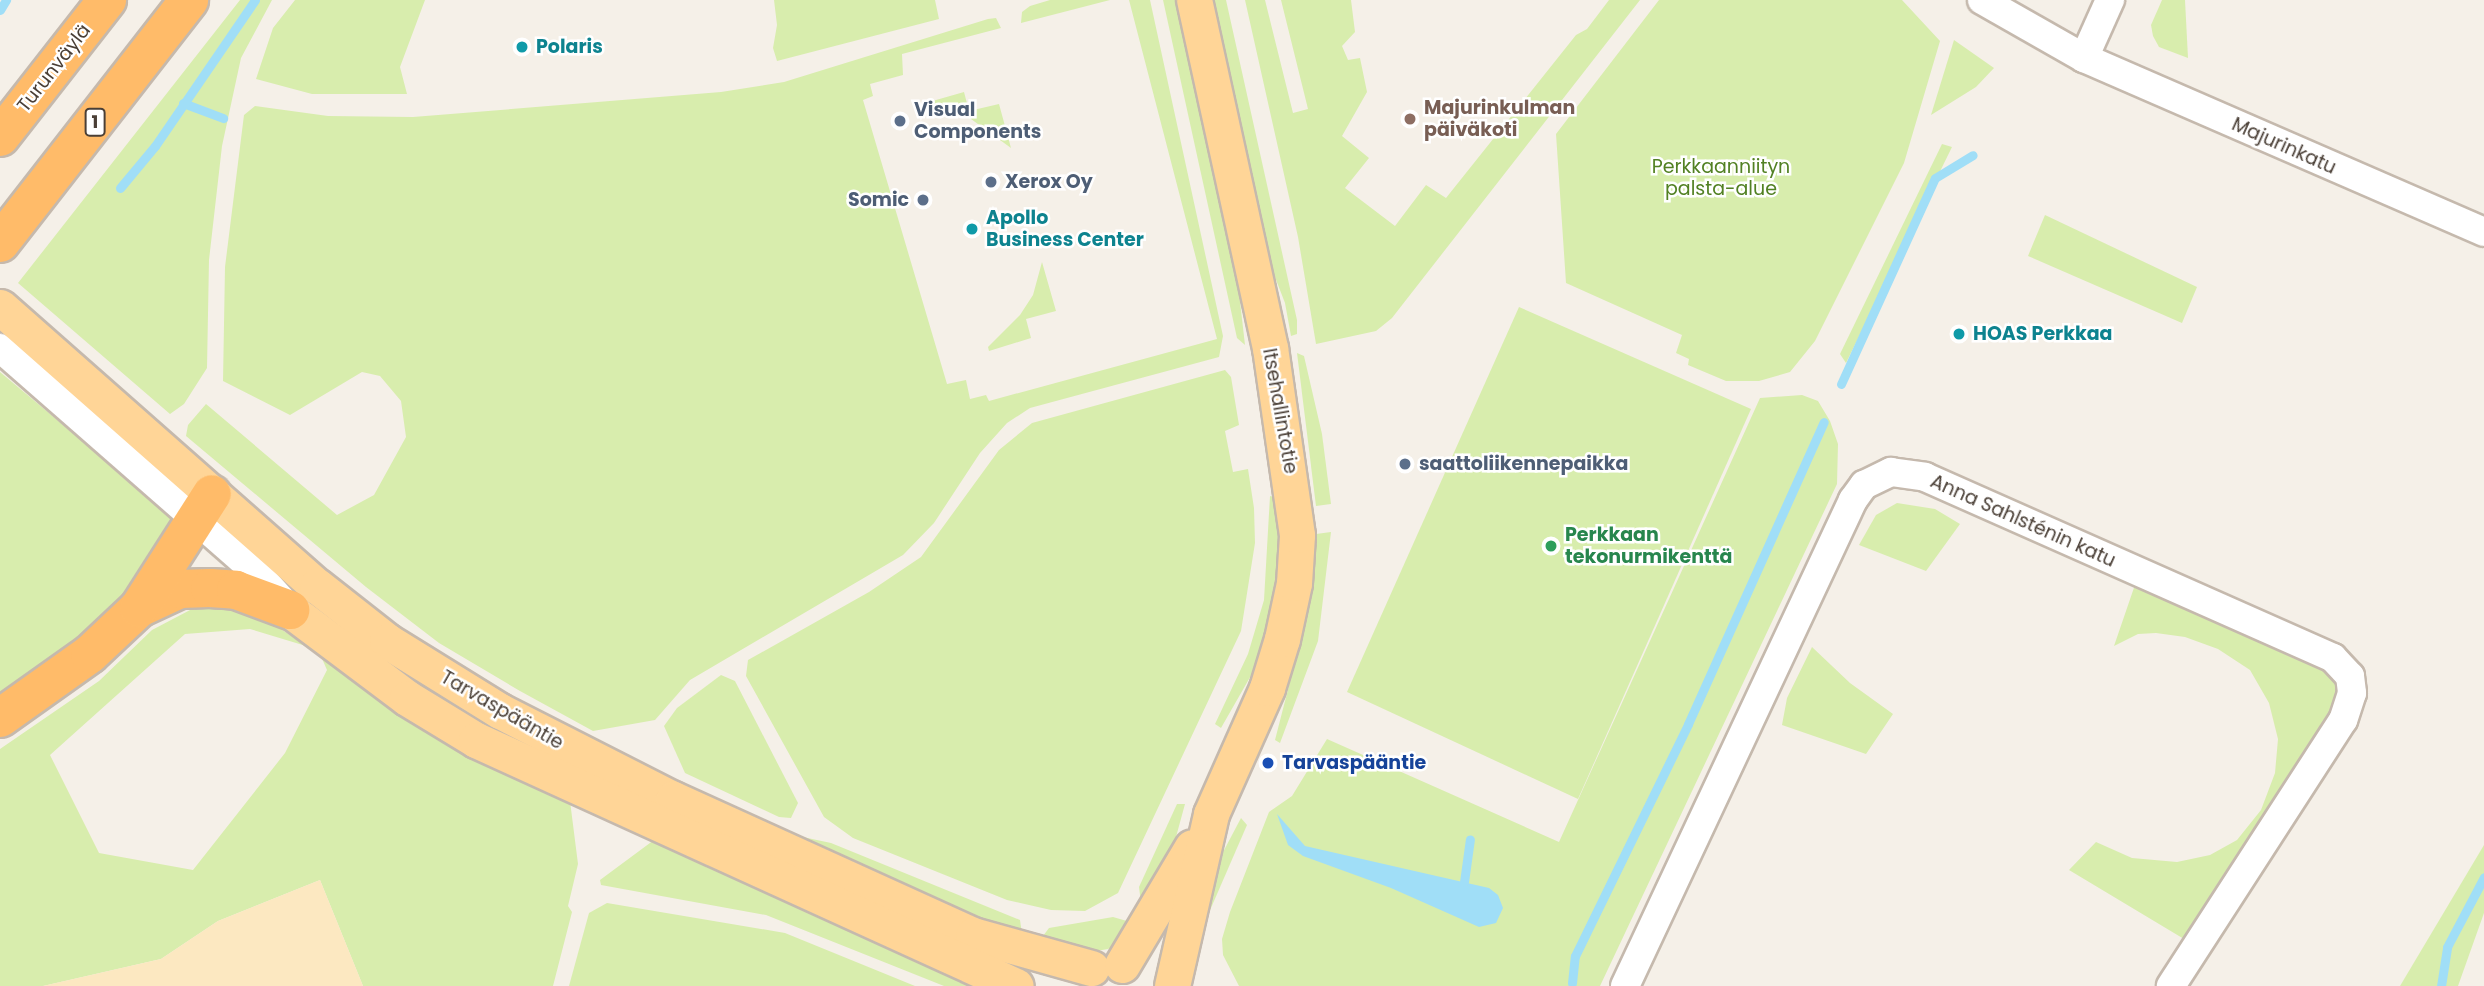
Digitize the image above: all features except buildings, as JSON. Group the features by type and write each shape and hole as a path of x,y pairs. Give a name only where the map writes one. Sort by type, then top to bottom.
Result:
{"highway":[{"name":"Turunväylä","path":"0,137 107,0"},
{"name":"1","path":"0,243 189,0"},
{"path":"0,718 90,654 139,608 205,508"},
{"path":"139,608 180,589 210,588 236,590 290,610"}],"main road":[{"name":"Itsehallintotie","path":"1172,986 1212,814 1268,688 1294,583 1297,521 1270,348 1194,0"},
{"name":"Tarvaspääntie","path":"0,307 55,376 205,508 387,641 575,770"},
{"name":"Tarvaspääntie","path":"290,610 407,698 476,740 575,770 1016,986"},
{"name":"Tarvaspääntie","path":"667,813 973,935 1094,973 1137,969 1161,986"},
{"name":"Itsehallintotie","path":"1094,973 1212,814"}],"street":[{"name":"Majurinkatu","path":"1982,0 2084,58 2484,232"},
{"path":"2084,58 2110,0"},
{"name":"Tarvaspääntie","path":"0,348 55,376"},
{"name":"Anna Sahlsténin katu","path":"1625,986 1853,500 1864,485 1891,472 1925,477 2323,653 2342,665 2350,677 2352,693 2343,720 2171,986"},
{"name":"Tarvaspääntie","path":"205,508 290,610"}],"green space":[{"path":"240,0 272,0 241,58 222,146 209,260 207,368 184,404 170,414 18,283"},
{"path":"295,0 425,0 400,67 407,94 312,94 256,79 273,28"},
{"path":"774,0 935,0 939,19 777,61 773,48 777,25"},
{"path":"1050,0 1110,0 1021,23 1022,12 1030,6"},
{"path":"1129,0 1150,0 1223,336 1219,357 1030,408 1007,423 980,453 934,523 903,555 690,680 655,720 593,731 439,643 366,587 186,436 188,425 206,404 337,515 374,495 406,437 401,401 380,376 362,372 290,415 223,381 225,267 244,115 255,106 328,116 413,117 721,92 784,82 996,18 1001,28 902,54 903,75 870,84 873,96 863,100 947,384 966,380 970,399 986,395 989,401 1217,339"},
{"path":"1163,0 1182,0 1233,240 1245,345 1237,338"},
{"path":"1210,0 1226,0 1297,320 1297,334 1291,336 1285,303 1266,254"},
{"path":"1245,0 1265,0 1293,113 1308,109 1281,0 1351,0 1355,32 1342,46 1348,60 1360,58 1367,92 1342,136 1369,158 1345,188 1395,226 1426,185 1446,198 1576,35 1587,29 1609,0 1640,0 1392,318 1376,331 1316,344 1298,237"},
{"name":"Perkkaanniityn palsta-alue","path":"1659,0 1902,0 1940,41 1904,163 1815,341 1790,372 1759,381 1726,381 1688,365 1689,359 1676,353 1682,335 1566,283 1556,134"},
{"path":"2162,0 2185,0 2188,58 2159,47 2153,36 2151,25"},
{"path":"1954,40 1994,68 1976,87 1931,115"},
{"path":"964,92 969,111 999,104 1011,148 971,119 931,108 929,102"},
{"path":"1942,144 1952,147 1846,363 1840,354"},
{"path":"2045,215 2197,287 2182,323 2028,256"},
{"path":"1042,262 1056,311 1026,319 1031,338 989,351 988,347 1020,315 1033,295"},
{"name":"Perkkaan tekonurmikenttä","path":"1519,307 1751,409 1578,799 1347,692"},
{"path":"1297,353 1304,356 1322,434 1331,504 1316,506"},
{"path":"1225,370 1231,377 1239,425 1225,431 1233,472 1248,469 1254,508 1255,543 1241,631 1118,893 1085,911 1051,910 1007,900 853,838 824,817 746,676 748,660 869,592 921,557 999,450 1032,423"},
{"path":"0,372 184,526 153,571 72,647 0,699"},
{"path":"1802,395 1818,401 1830,421 1838,444 1837,484 1600,986 1239,986 1223,955 1222,939 1230,912 1269,812 1292,796 1327,739 1559,842 1760,398"},
{"path":"1270,496 1285,500 1286,552 1265,651 1221,728 1215,724 1248,654 1264,600"},
{"path":"1897,503 1935,509 1960,524 1926,571 1859,545 1876,515"},
{"path":"1331,532 1318,641 1280,743 1275,740 1302,635 1316,534"},
{"path":"2138,576 2337,667 2341,700 2189,942 2069,870 2096,842 2132,858 2177,862 2210,855 2237,840 2261,810 2275,773 2278,739 2269,703 2250,670 2218,649 2185,637 2156,633 2138,634 2114,646"},
{"path":"192,609 229,609 272,623 306,646 250,629 185,634 50,755 99,853 193,870 285,753 327,670 320,654 387,704 570,801 578,864 568,906 572,912 553,986 363,986 320,880 218,921 161,959 43,986 0,986 0,749 99,681 152,630"},
{"path":"1812,647 1850,683 1893,714 1866,754 1782,725 1787,698"},
{"path":"721,675 735,681 798,803 791,818 779,817 685,773 664,726 677,708"},
{"path":"1177,804 1185,804 1173,848 1141,903 1139,887"},
{"path":"1241,818 1247,825 1201,931 1203,890"},
{"path":"784,833 831,843 1020,920 1020,939"},
{"path":"654,840 995,986 944,986 766,915 601,885 600,880"},
{"path":"2484,845 2484,913 2458,986 2400,986"},
{"path":"607,903 785,933 915,986 569,986 589,913"},
{"path":"1113,917 1137,924 1126,939 1108,949 1090,952 1037,944 1049,928"}],"sand":[{"path":"320,880 363,986 43,986 161,959 218,921"}],"water":[{"path":"1277,814 1305,846 1489,888 1498,895 1503,908 1496,923 1479,927 1391,888 1303,856 1288,845"}],"waterway":[{"path":"0,10 6,0"},
{"path":"120,188 155,146 255,0"},
{"path":"183,103 223,118"},
{"path":"1841,384 1935,178 1973,155"},
{"path":"1572,983 1575,956 1688,724 1824,422"},
{"path":"1464,882 1470,839"},
{"path":"2441,986 2447,947 2484,877"}],"place":[{"name":"Polaris","path":"522,47"},
{"name":"Majurinkulman päiväkoti","path":"1410,119"},
{"name":"Visual Components","path":"900,121"},
{"name":"Xerox Oy","path":"991,182"},
{"name":"Somic","path":"923,200"},
{"name":"Apollo Business Center","path":"972,229"},
{"name":"HOAS Perkkaa","path":"1959,334"},
{"name":"saattoliikennepaikka","path":"1405,464"},
{"name":"Perkkaan tekonurmikenttä","path":"1551,546"},
{"name":"Tarvaspääntie","path":"1268,763"}]}
